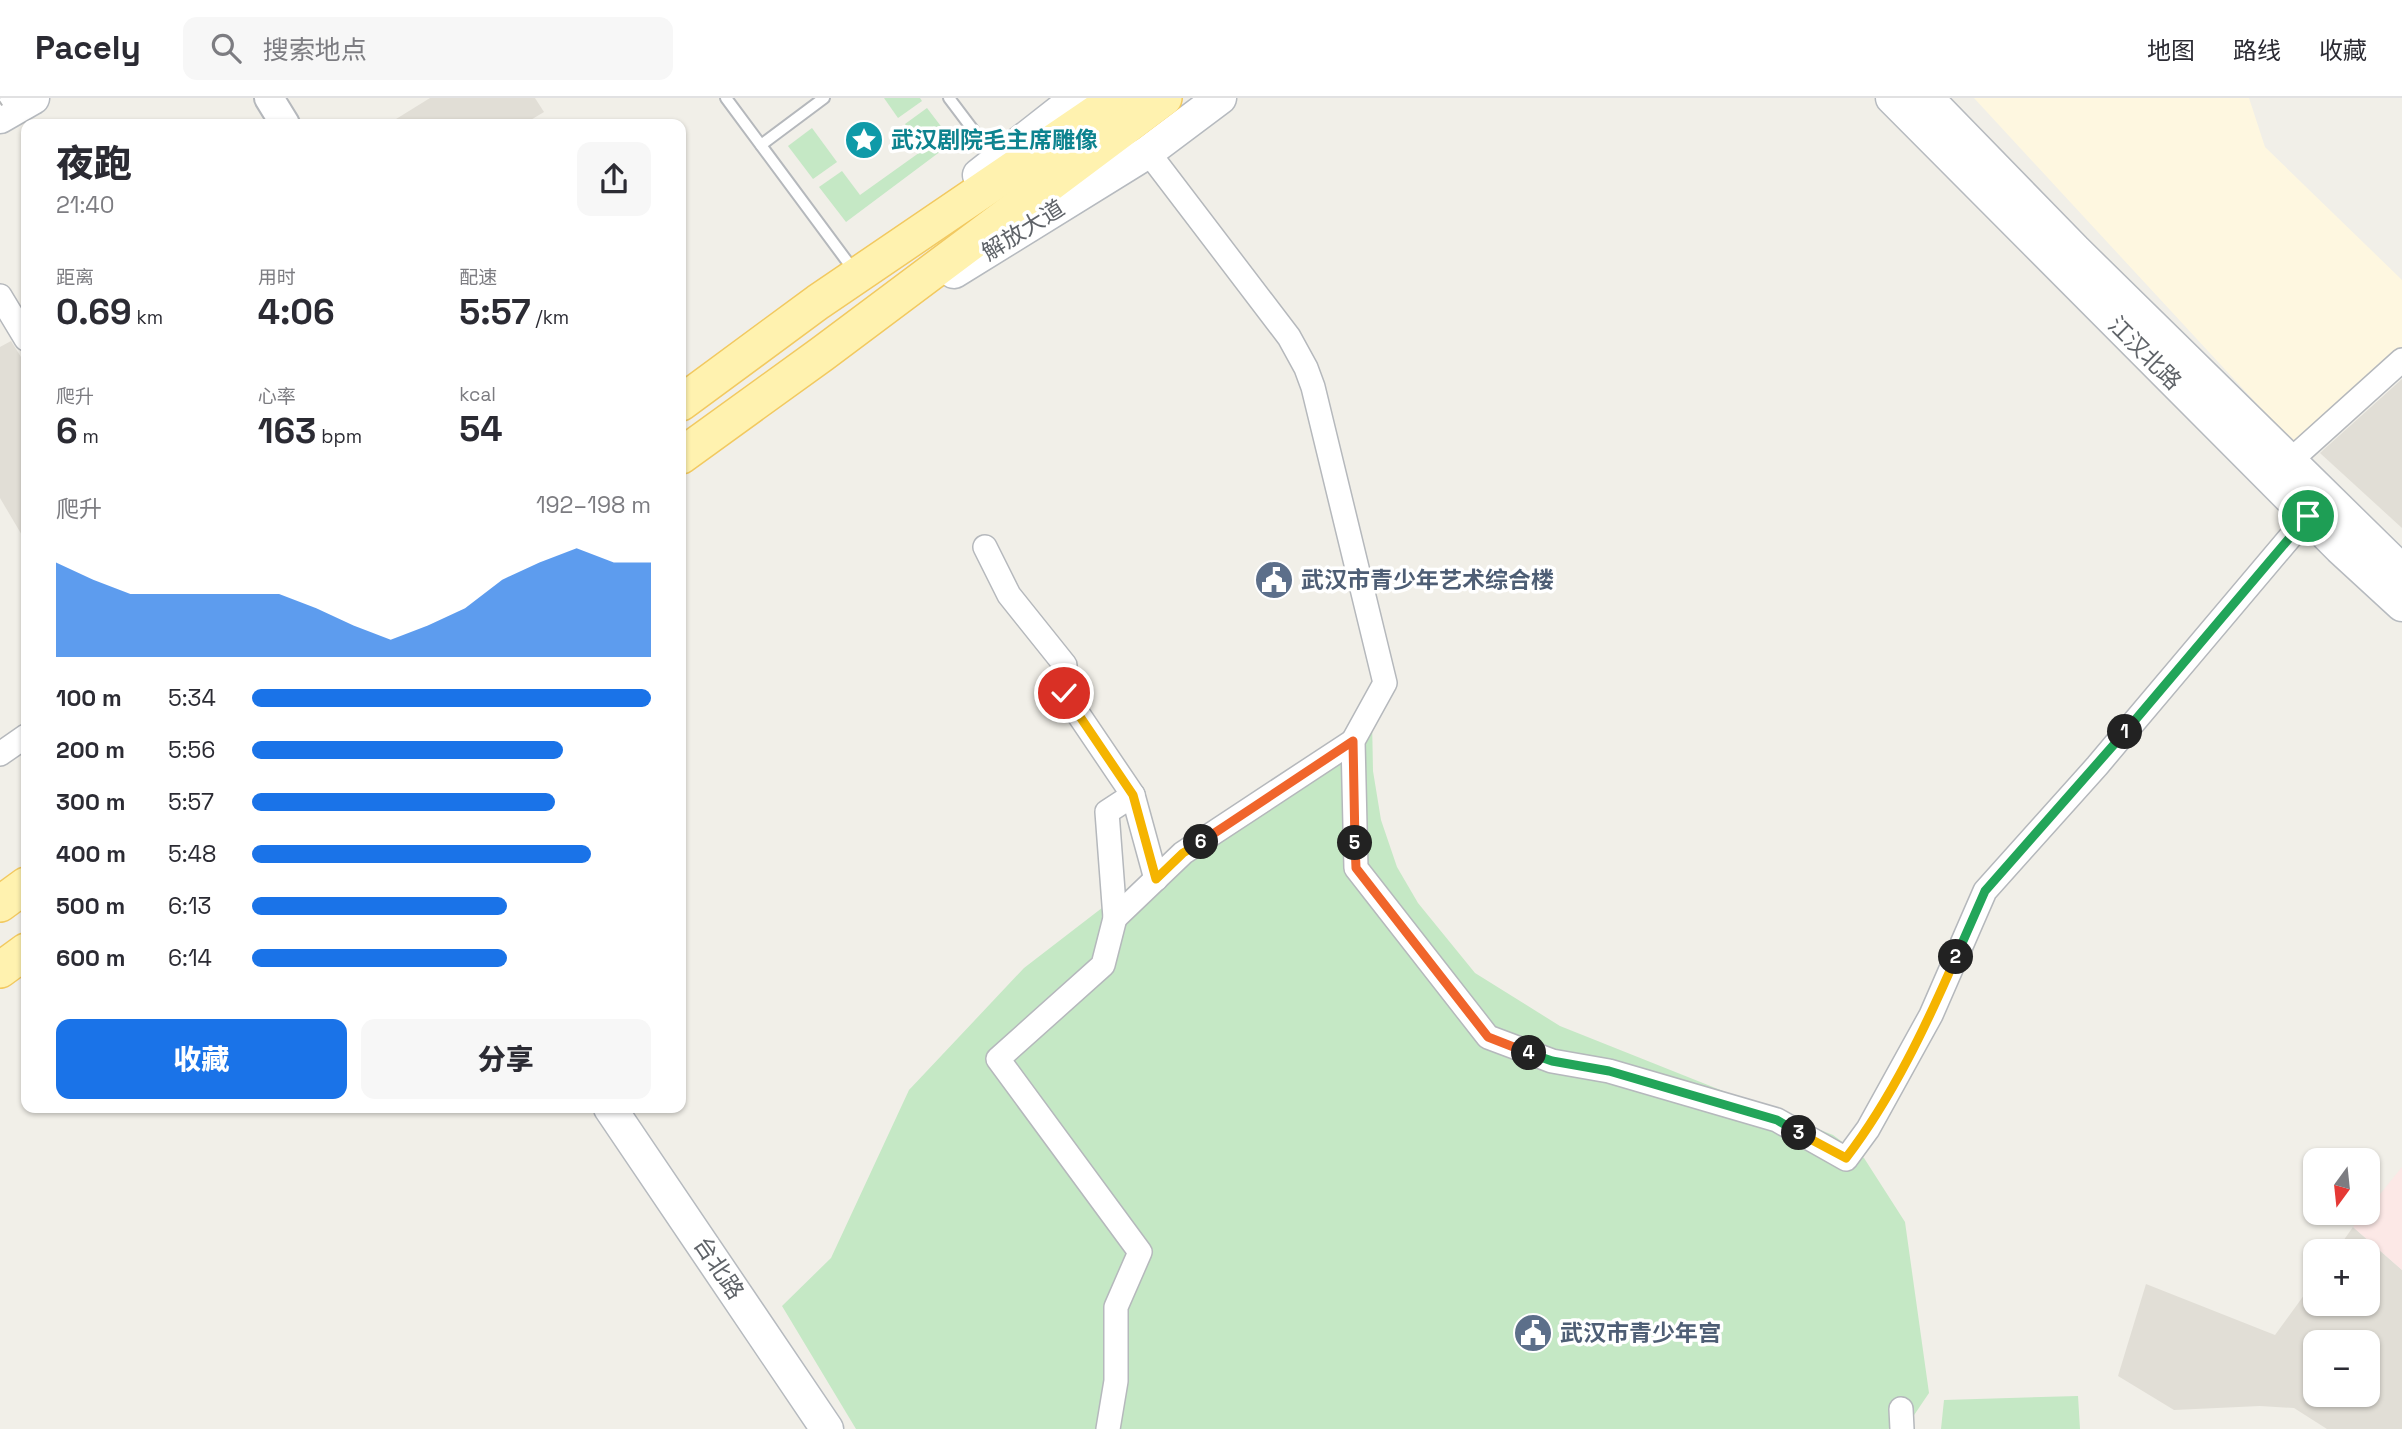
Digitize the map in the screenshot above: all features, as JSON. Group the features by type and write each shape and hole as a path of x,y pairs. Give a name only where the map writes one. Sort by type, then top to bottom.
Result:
{"main road":[{"path":"0,117 33,98"},
{"path":"818,302 1077,98"},
{"path":"686,399 818,302 1118,98"},
{"name":"解放大道","path":"686,452 1164,98"},
{"name":"解放大道","path":"822,354 1148,152 1220,98"},
{"name":"江汉北路","path":"1892,98 2319,508 2402,605"},
{"name":"江汉北路","path":"1927,98 2075,250 2290,461 2319,508 2402,571"},
{"path":"0,970 21,955"},
{"name":"台北路","path":"613,1113 827,1429"}],"street":[{"path":"269,98 282,119"},
{"path":"1115,918 1183,853 1353,741 1385,683 1313,387 1303,361 1289,337 1148,152"},
{"path":"0,296 21,331"},
{"path":"2290,461 2402,360"},
{"path":"1353,741 1356,868 1488,1037 1552,1061 1609,1071 1777,1120 1846,1158 1868,1129 1931,1015 1985,891 2097,766 2319,508"},
{"path":"985,547 1009,596 1065,665 1064,693 1133,795 1156,879"},
{"path":"0,754 21,739"},
{"path":"1108,1429 1116,1381 1116,1307 1140,1252 998,1059 1103,965 1115,918 1107,812 1133,795"}],"lane":[{"path":"726,98 855,272"},
{"path":"761,145 824,98"},
{"path":"949,98 997,161"}],"shaded area":[{"path":"430,98 535,98 544,112 532,119 396,119"},
{"path":"1974,98 2249,98 2265,147 2402,280 2402,347 2293,443"},
{"path":"11,341 21,357 21,534 0,498 0,347"},
{"path":"2402,379 2402,528 2320,453"},
{"path":"2402,1167 2402,1270 2380,1251 2380,1239 2367,1239 2353,1227 2380,1225 2380,1194"},
{"path":"2353,1227 2367,1239 2344,1239"},
{"path":"2380,1251 2402,1270 2402,1429 2327,1429 2294,1408 2260,1406 2174,1410 2118,1376 2146,1284 2275,1335 2303,1296 2303,1316 2380,1316"}],"green space":[{"path":"884,98 920,98 922,101 898,118"},
{"path":"927,108 953,142 846,222 819,187 842,171 860,195 923,150 905,124"},
{"path":"812,128 837,162 813,179 788,146"},
{"path":"1372,718 1373,771 1381,820 1397,867 1418,903 1475,973 1560,1026 1833,1135 1864,1158 1905,1222 1929,1393 1906,1427 856,1429 782,1306 831,1258 909,1090 1024,968 1172,854"},
{"path":"2078,1396 2080,1429 1941,1429 1944,1400"}],"railway":[{"path":"0,104 9,98"}],"place":[{"name":"武汉剧院毛主席雕像","path":"864,140"},
{"name":"武汉市青少年艺术综合楼","path":"1274,580"},
{"name":"武汉市青少年宫","path":"1533,1333"}],"route":[{"path":"1064,693 1133,795 1156,879 1183,853 1353,741 1356,868 1488,1037 1552,1061 1609,1071 1777,1120 1846,1158 1868,1129 1931,1015 1985,891 2097,766 2308,516"}]}
